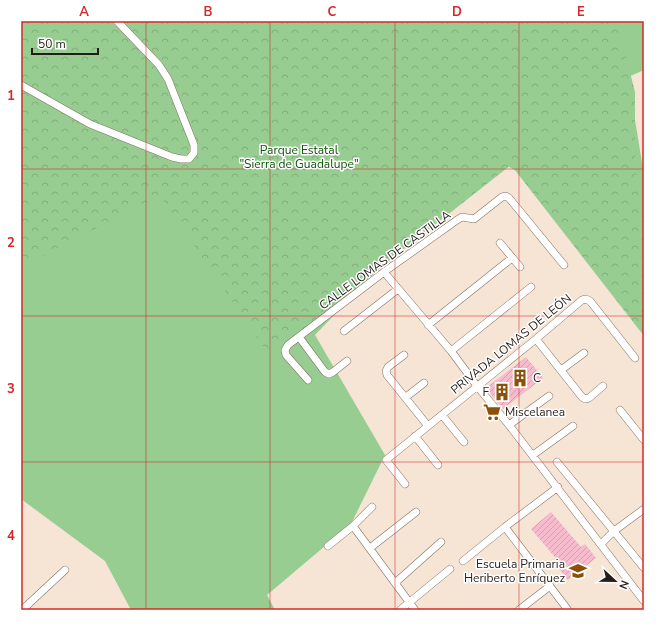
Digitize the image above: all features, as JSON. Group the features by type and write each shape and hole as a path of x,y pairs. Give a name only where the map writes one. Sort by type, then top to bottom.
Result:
{"street":[{"path":"21,85 90,124 172,157 189,159 194,153 194,145 168,79 159,65 117,21"},
{"name":"CALLE LOMAS DE CASTILLA","path":"308,380 286,355 285,350 288,345 384,272 457,220 462,217 474,219 502,197 506,196 509,198 564,265"},
{"path":"500,243 520,267"},
{"path":"428,325 512,258"},
{"path":"384,272 451,351 477,386 558,487 644,601"},
{"path":"451,351 531,287"},
{"path":"344,331 398,289"},
{"name":"PRIVADA LOMAS DE LEÓN","path":"405,484 386,460 582,300 590,301 635,358"},
{"path":"299,337 325,372 329,374 347,361"},
{"path":"536,339 582,397 586,399 589,398 603,386"},
{"path":"561,370 584,353"},
{"path":"404,355 388,367 386,371 387,375 428,426"},
{"path":"406,397 424,383"},
{"path":"509,425 548,396"},
{"path":"620,410 644,440"},
{"path":"442,415 464,442"},
{"path":"533,455 573,426"},
{"path":"415,436 438,465"},
{"path":"557,462 644,568"},
{"path":"463,561 558,487"},
{"path":"328,546 353,526 372,507"},
{"path":"601,544 614,531 644,509"},
{"path":"370,548 416,512"},
{"path":"353,526 415,610"},
{"path":"505,527 568,610"},
{"path":"395,582 441,542"},
{"path":"400,610 450,569"},
{"path":"22,610 65,570"},
{"path":"519,610 550,586"}],"green space":[{"path":"21,21 644,21 644,70 628,77 644,175 644,333 522,174 500,162 430,215 315,335 385,455 351,524 267,595 275,610 131,610 105,561 21,499"},
{"name":"Parque Estatal \"Sierra de Guadalupe\"","path":"21,21 617,21 635,92 635,166 644,217 644,336 511,165 269,355 160,196 21,267"}],"building":[{"path":"526,357 543,378 503,409 486,388"},
{"path":"551,512 581,547 585,544 596,558 568,580 557,566 560,563 531,529"}],"place":[{"name":"C","path":"520,378"},
{"name":"F","path":"502,392"},
{"name":"Miscelanea","path":"492,412"},
{"name":"Escuela Primaria Heriberto Enríquez","path":"578,571"}]}
